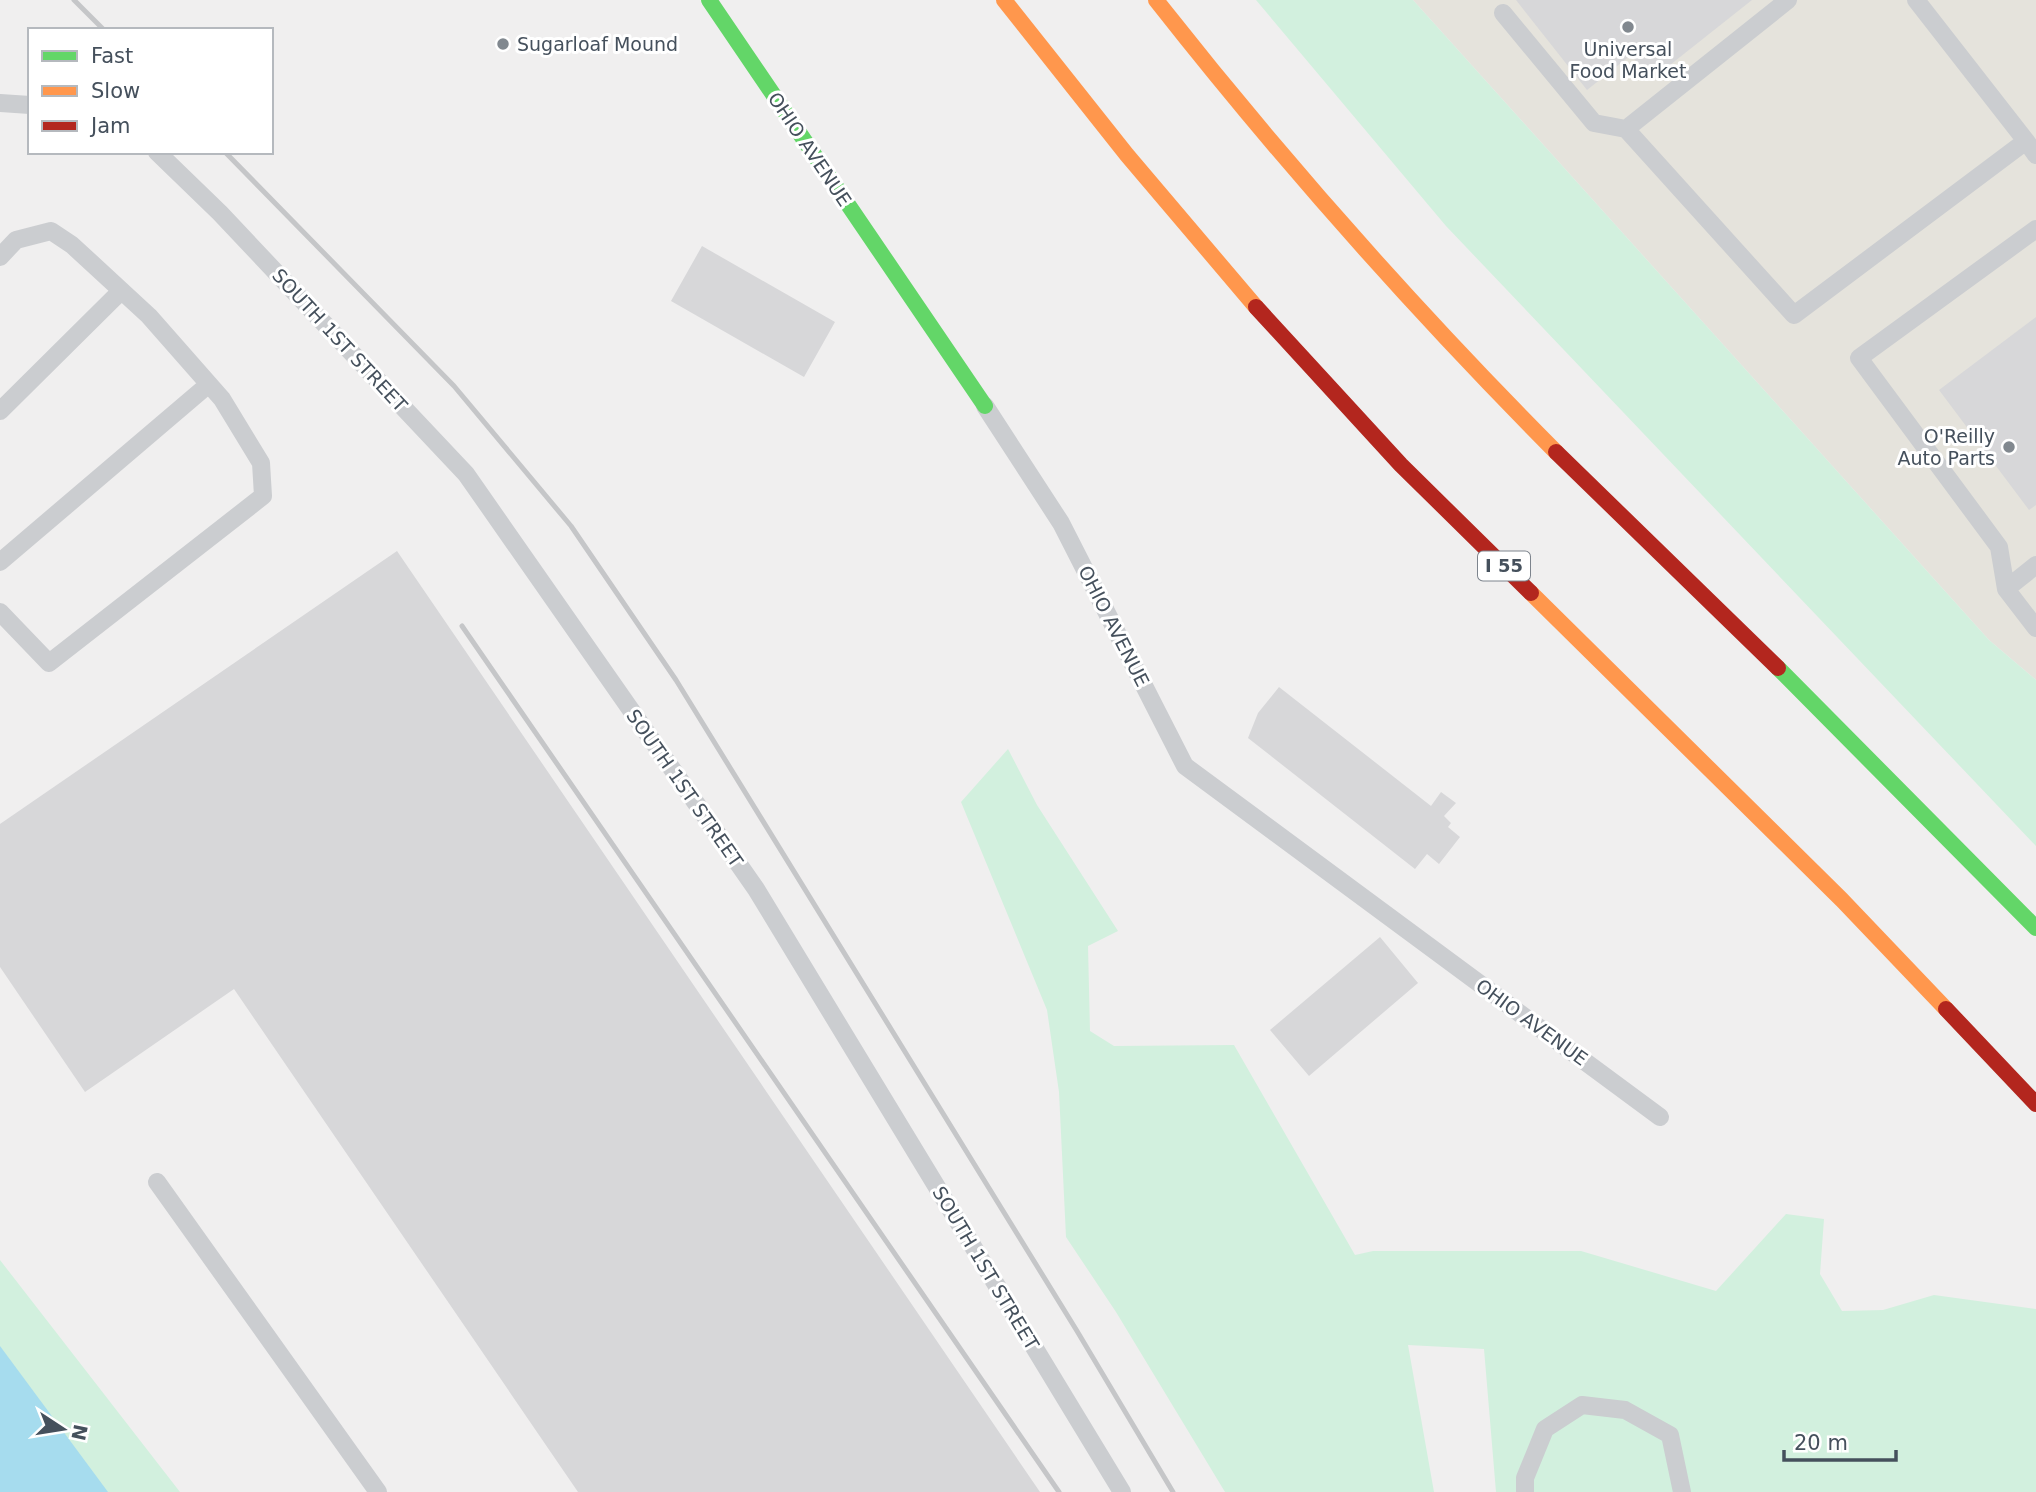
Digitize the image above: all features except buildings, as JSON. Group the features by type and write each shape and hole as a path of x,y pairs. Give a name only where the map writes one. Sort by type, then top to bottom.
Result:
{"main road":[{"name":"OHIO AVENUE","path":"709,0 985,406"},
{"name":"I 55","path":"1004,0 1127,155 1260,312 1402,465 1842,900 2036,1104"},
{"path":"1157,1 1255,124 1366,251 1506,400 1964,853 2036,928"}],"lane":[{"path":"1626,129 1788,0"},
{"path":"1503,13 1594,123 1626,129 1794,315 2031,148 1916,0"},
{"path":"0,103 28,105"},
{"name":"SOUTH 1ST STREET","path":"159,154 220,213 466,474 756,889 1122,1492"},
{"path":"2036,229 1859,358 1999,547 2006,589 2036,628"},
{"path":"0,257 16,240 51,232 72,245 149,316 222,399 261,463 263,496 49,663 0,612"},
{"path":"0,411 121,291"},
{"path":"0,562 209,384"},
{"name":"OHIO AVENUE","path":"985,406 1061,523 1185,766 1660,1116"},
{"path":"2006,589 2036,565"},
{"path":"157,1182 377,1492"},
{"path":"1525,1492 1525,1478 1545,1429 1582,1405 1625,1410 1670,1435 1682,1492"}],"shaded area":[{"path":"1413,0 2036,0 2036,680 1989,640"}],"green space":[{"path":"1256,0 1413,0 1989,640 2036,680 2036,846 1446,226"},
{"path":"1008,749 1037,805 1118,931 1088,946 1090,1031 1114,1046 1234,1045 1355,1255 1373,1251 1581,1251 1716,1291 1786,1214 1824,1219 1820,1274 1842,1311 1883,1310 1934,1295 2036,1309 2036,1492 1496,1492 1484,1349 1408,1345 1434,1492 1225,1492 1116,1312 1066,1237 1059,1092 1047,1010 961,802"},
{"path":"0,1260 180,1492 106,1492 0,1347"}],"water":[{"path":"0,1346 108,1492 0,1492"}],"railway":[{"path":"74,0 102,28"},
{"path":"227,154 454,386 571,526 676,680 1077,1331 1173,1492"},
{"path":"462,626 1059,1492"}],"traffic: fast":[{"path":"709,0 985,406"},
{"path":"1778,668 2036,928"}],"traffic: slow":[{"path":"1004,0 1127,155 1256,307"},
{"path":"1156,0 1251,118 1350,232 1451,343 1556,452"},
{"path":"1531,593 1842,900 1946,1009"}],"traffic: jam":[{"path":"1256,307 1401,465 1531,593"},
{"path":"1556,452 1778,668"},
{"path":"1946,1009 2036,1104"}],"place":[{"name":"Universal Food Market","path":"1628,27"},
{"name":"Sugarloaf Mound","path":"503,44"},
{"name":"O'Reilly Auto Parts","path":"2009,447"}]}
